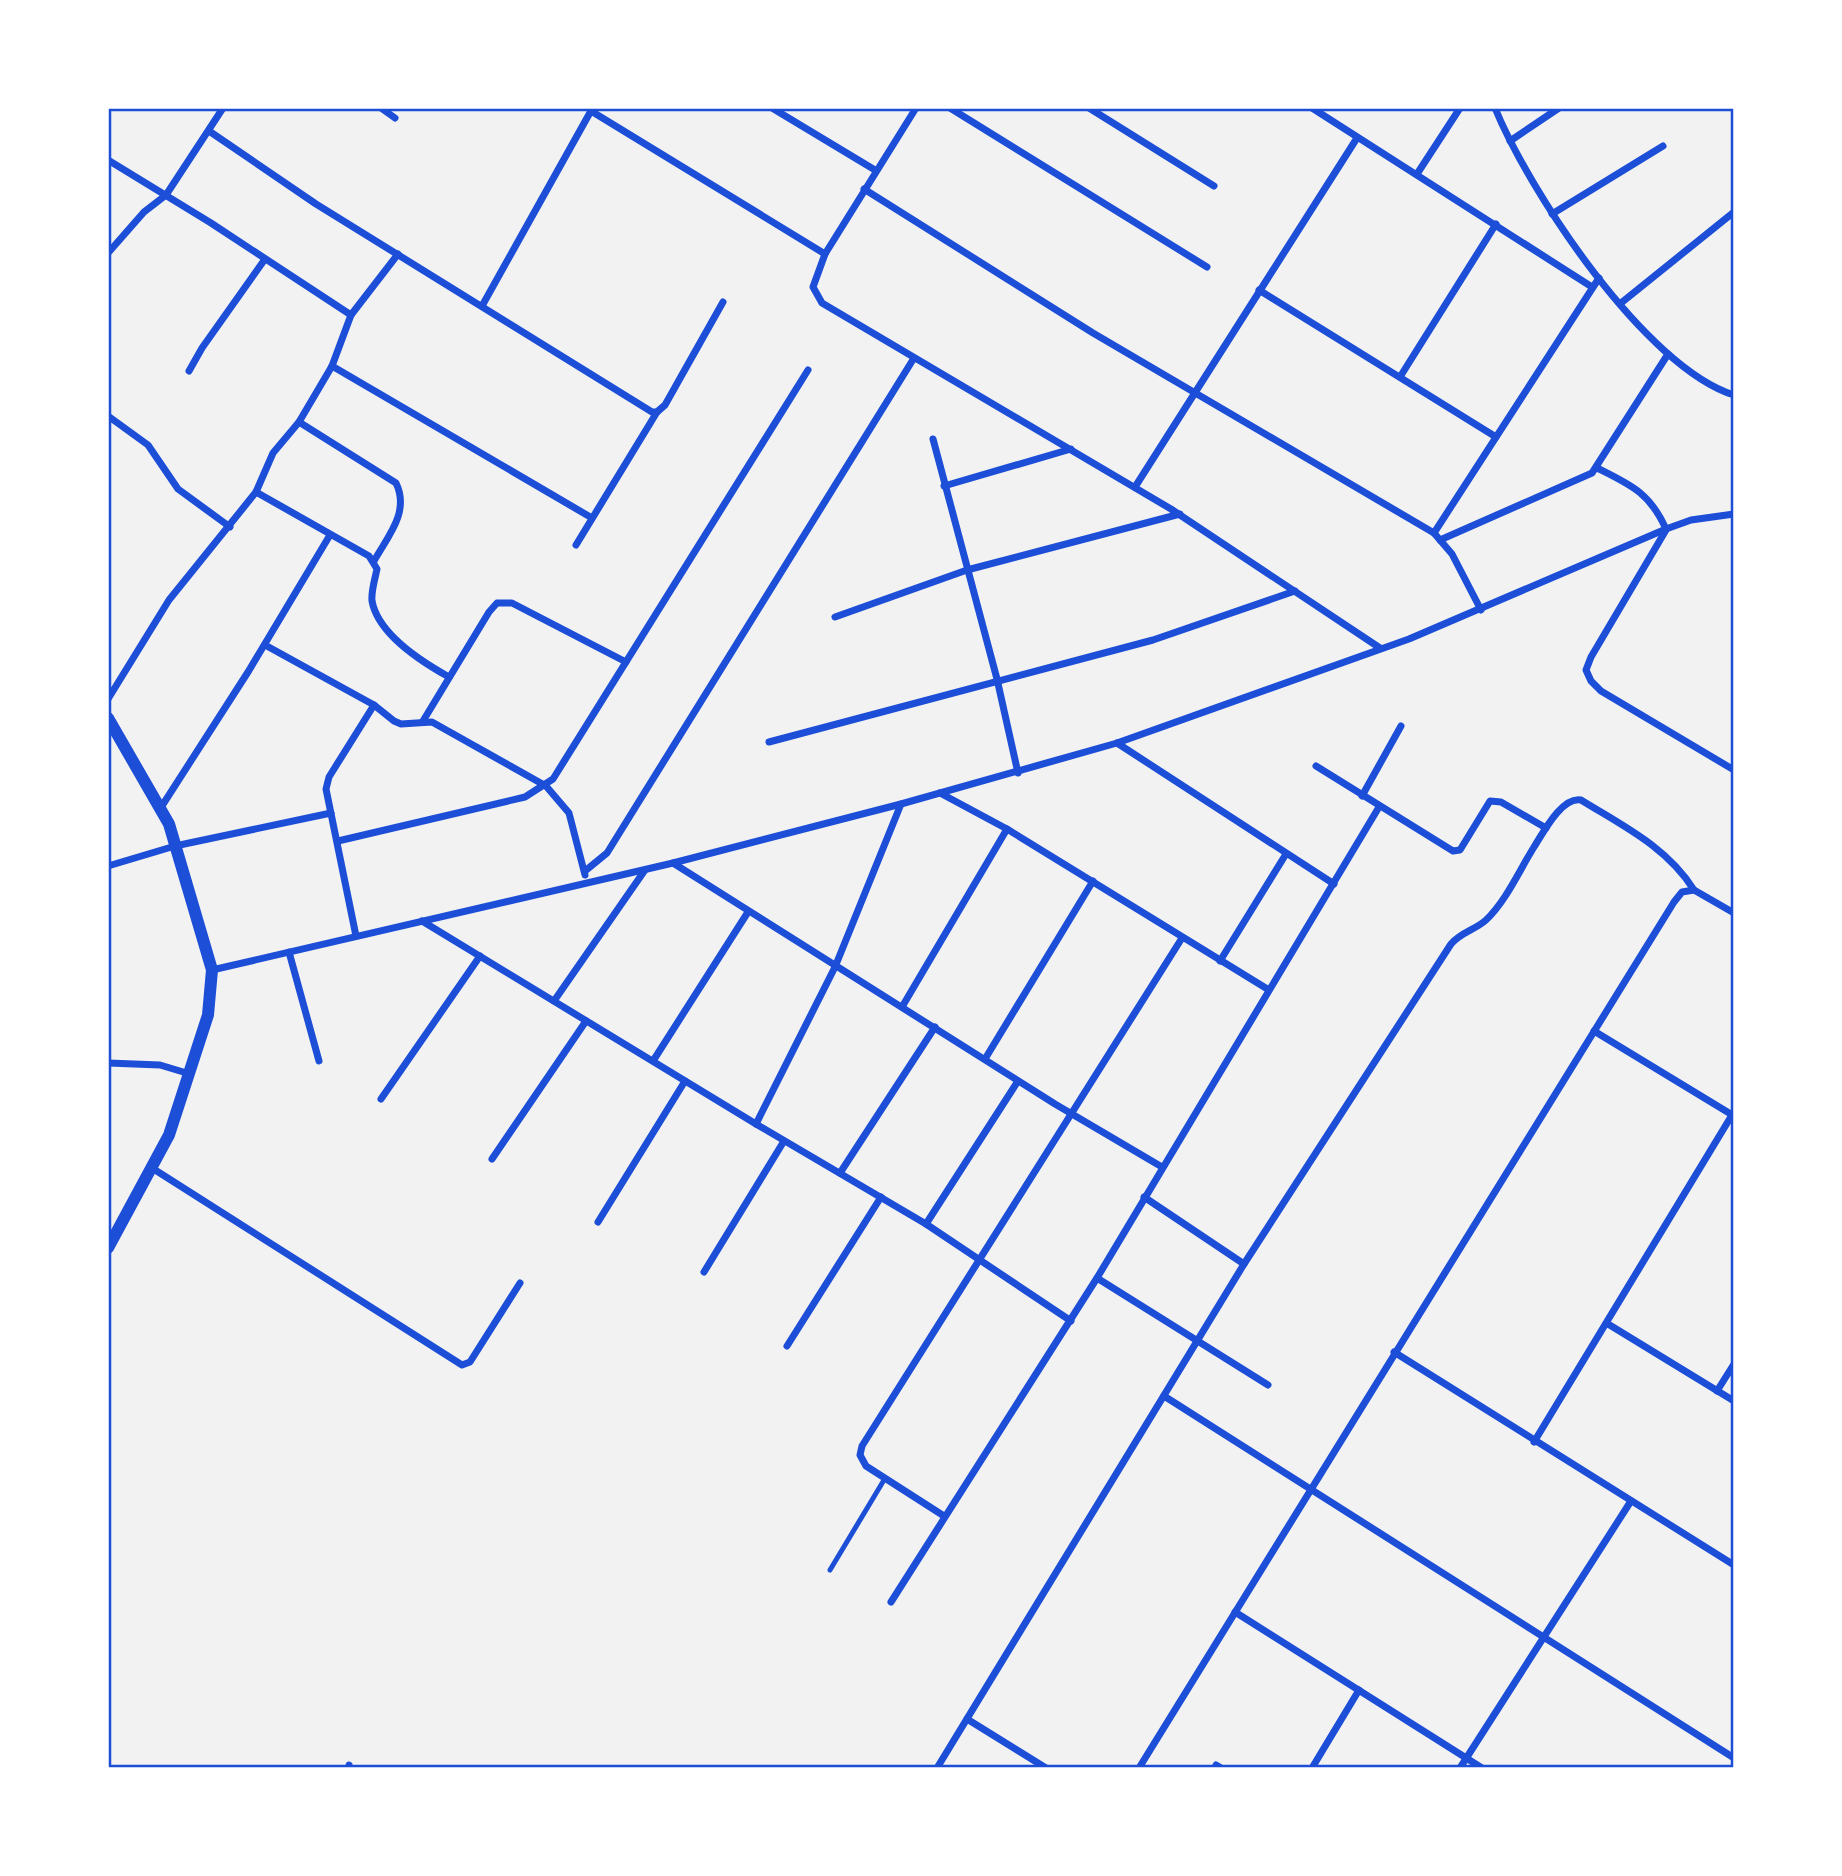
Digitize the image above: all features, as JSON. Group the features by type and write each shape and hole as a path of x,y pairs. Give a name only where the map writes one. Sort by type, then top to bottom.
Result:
{"street":[{"path":"108,253 126,230 166,195 223,108"},
{"path":"381,108 396,118"},
{"path":"772,108 875,170"},
{"path":"916,108 825,254 814,287 822,303 1180,514 1380,648"},
{"path":"950,108 1207,267"},
{"path":"1089,108 1214,186"},
{"path":"1417,174 1460,108"},
{"path":"1495,108 1510,141 1552,214 1599,278 1668,354 1712,387 1734,395"},
{"path":"1510,141 1559,108"},
{"path":"482,306 592,110 825,254"},
{"path":"1316,110 1592,287"},
{"path":"209,131 398,254 657,412"},
{"path":"1135,487 1357,138"},
{"path":"1552,214 1662,146"},
{"path":"108,160 351,316"},
{"path":"864,189 1093,333 1434,533 1452,554 1481,610"},
{"path":"1621,303 1734,212"},
{"path":"1400,377 1496,224"},
{"path":"108,699 169,600 256,492 273,453 299,422 332,366 351,316 398,254"},
{"path":"189,371 202,348 265,259"},
{"path":"1434,533 1599,278"},
{"path":"1259,290 1496,437"},
{"path":"576,545 657,412 665,405 723,302"},
{"path":"1440,540 1584,478 1597,468 1668,354"},
{"path":"585,871 607,853 914,358"},
{"path":"332,366 592,518"},
{"path":"338,841 525,797 546,786 560,771 808,370"},
{"path":"108,416 148,445 178,489 230,527"},
{"path":"299,422 396,483 401,494 399,517 374,561"},
{"path":"933,439 997,679 1018,773"},
{"path":"944,486 1071,449"},
{"path":"1597,468 1644,494 1658,510 1666,529"},
{"path":"256,492 374,561 377,569 372,594 377,614 419,658 449,677"},
{"path":"835,617 967,570 1180,514"},
{"path":"212,970 673,863 1018,773 1116,743 1481,610 1666,529 1691,520 1734,514"},
{"path":"1666,529 1586,670 1591,681 1601,691 1734,770"},
{"path":"160,808 265,645 330,535"},
{"path":"769,743 997,679 1153,640 1295,591"},
{"path":"423,720 497,603 505,601 625,662"},
{"path":"265,645 374,705 401,724 423,720 432,722 546,786 569,813 585,871 585,883"},
{"path":"356,936 326,789 329,777 374,705"},
{"path":"108,718 160,808 175,846 212,970 208,1015 169,1135 108,1248"},
{"path":"1363,796 1401,726"},
{"path":"1116,743 1334,884"},
{"path":"1316,766 1379,807 1457,852 1463,847 1490,801 1501,802 1546,828"},
{"path":"940,793 1007,829 1269,990"},
{"path":"937,1768 1244,1264 1451,944 1457,936 1488,918 1546,828 1571,800 1581,800 1663,852 1676,863 1694,890 1734,913"},
{"path":"756,1125 835,967 901,804"},
{"path":"891,1602 1097,1279 1161,1167 1379,807"},
{"path":"108,866 175,846 331,813"},
{"path":"902,1007 1007,829"},
{"path":"1220,961 1286,854"},
{"path":"673,863 835,967 1161,1167"},
{"path":"554,1001 645,869"},
{"path":"985,1059 1093,881"},
{"path":"1139,1768 1674,902 1682,892 1694,890"},
{"path":"653,1061 748,912"},
{"path":"422,921 756,1125 926,1224 1071,1321"},
{"path":"944,1516 884,1480 863,1462 862,1446 1182,938"},
{"path":"289,952 319,1061"},
{"path":"382,1099 480,956"},
{"path":"492,1159 586,1021"},
{"path":"840,1173 935,1027"},
{"path":"1534,1441 1608,1324 1733,1115 1594,1031"},
{"path":"108,1063 160,1065 190,1074"},
{"path":"598,1222 685,1081"},
{"path":"926,1224 1018,1081"},
{"path":"704,1272 784,1141"},
{"path":"152,1168 462,1365 470,1362 520,1283"},
{"path":"787,1346 881,1197"},
{"path":"1144,1197 1244,1264"},
{"path":"1097,1279 1268,1385"},
{"path":"1608,1324 1734,1401"},
{"path":"1394,1352 1734,1565"},
{"path":"1717,1391 1734,1364"},
{"path":"1164,1396 1734,1758"},
{"path":"1460,1768 1541,1637 1631,1501"},
{"path":"1235,1612 1482,1768"},
{"path":"1312,1768 1359,1690"},
{"path":"967,1719 1046,1768"}],"lane":[{"path":"830,1570 884,1480"}]}
